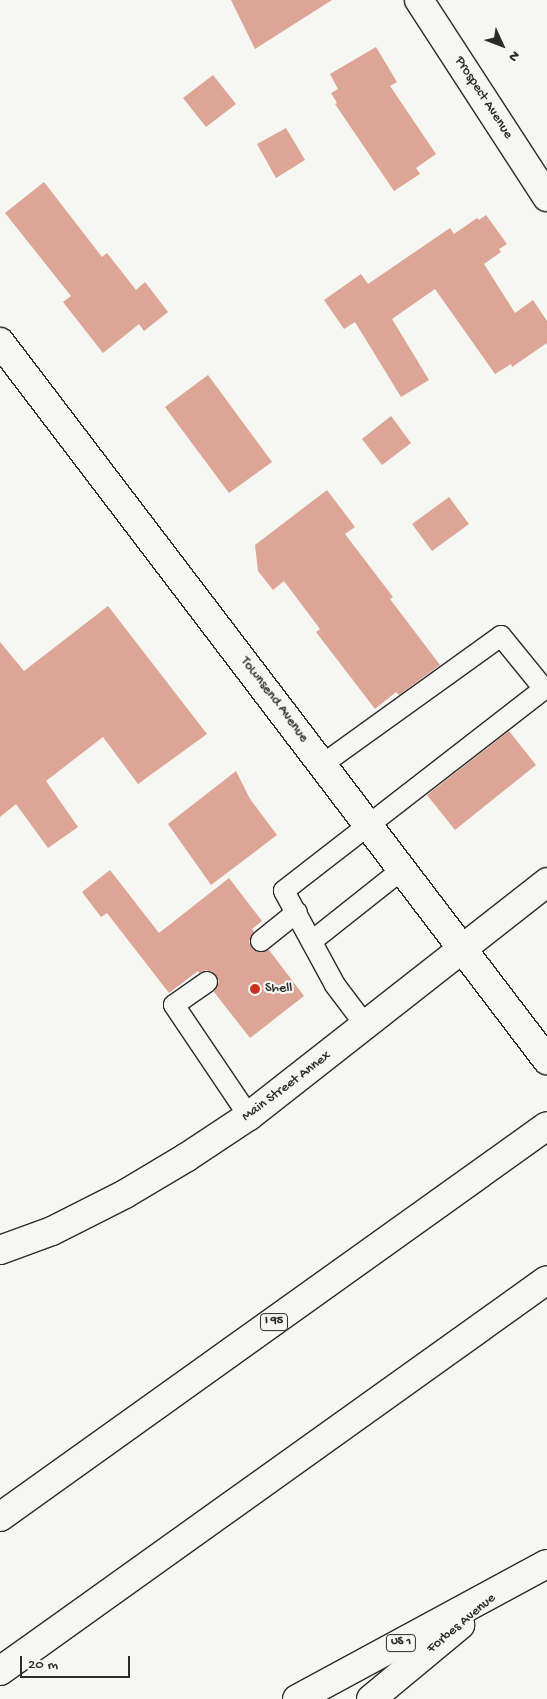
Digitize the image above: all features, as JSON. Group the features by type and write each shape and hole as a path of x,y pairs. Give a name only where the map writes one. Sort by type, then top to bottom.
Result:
{"main road":[{"name":"Prospect Avenue","path":"419,0 547,197"},
{"name":"Townsend Avenue","path":"0,342 464,948 547,1060"},
{"name":"Main Street Annex","path":"0,1250 52,1232 125,1194 187,1158 249,1116 547,882"},
{"name":"I 95","path":"0,1517 547,1126"},
{"path":"0,1671 547,1280"},
{"name":"Forbes Avenue","path":"297,1699 506,1588 547,1564"},
{"name":"Forbes Avenue","path":"371,1699 506,1588"}],"lane":[{"path":"323,764 502,636 544,689 284,891 297,912 334,985 366,1026"},
{"path":"312,942 403,870"},
{"path":"261,941 297,912"},
{"path":"207,982 174,1006 249,1116"}],"building":[{"path":"231,0 332,0 255,49"},
{"path":"376,47 397,82 390,86 436,154 416,168 420,174 394,191 335,104 337,103 331,93 338,89 330,74"},
{"path":"213,75 236,104 206,127 183,98"},
{"path":"286,128 305,160 276,178 257,144"},
{"path":"44,182 102,257 107,253 136,290 145,282 168,312 144,331 139,324 103,353 63,302 71,296 5,213"},
{"path":"486,215 507,244 499,249 501,252 484,264 515,313 533,300 547,321 547,343 512,367 511,364 495,374 435,289 392,319 429,380 401,397 355,322 344,329 324,300 361,274 368,284 450,228 454,234 477,218 479,220"},
{"path":"208,375 272,462 229,493 165,407"},
{"path":"391,416 411,443 382,465 362,439"},
{"path":"327,490 355,527 345,534 393,597 390,599 440,665 399,695 396,692 375,709 316,632 320,629 284,581 273,590 258,571 255,545"},
{"path":"449,497 469,524 432,551 412,524"},
{"path":"108,606 207,734 138,784 103,737 46,781 78,827 48,848 16,804 0,817 0,642 24,671"},
{"path":"509,731 536,765 455,830 427,795"},
{"path":"236,771 250,799 277,835 211,885 168,824"},
{"path":"110,870 159,933 229,878 262,921 252,929 254,931 249,942 252,948 257,952 269,950 304,996 250,1038 214,992 219,981 212,972 206,970 199,973 198,971 169,993 107,913 101,917 82,892"}],"place":[{"name":"Shell","path":"255,989"}]}
